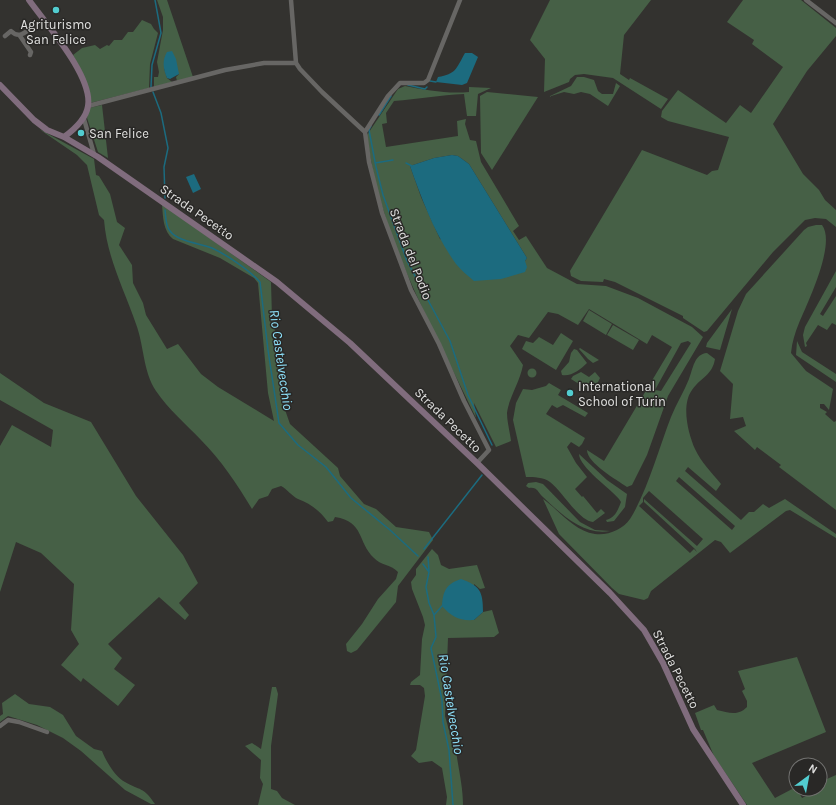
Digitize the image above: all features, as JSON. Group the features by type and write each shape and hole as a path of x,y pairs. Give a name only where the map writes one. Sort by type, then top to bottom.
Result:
{"main road":[{"path":"29,0 42,21 68,50 80,72 88,99 88,106 84,119 64,136"},
{"name":"Strada Pecetto","path":"0,85 34,120 53,133 64,136 94,154 277,282 350,343 477,463 610,593 644,630 663,663 693,729 743,805"}],"street":[{"path":"291,0 296,63 322,92 365,132 388,96 400,83 424,83 428,80 460,0"},
{"path":"806,0 836,23"},
{"path":"20,36 33,27"},
{"path":"4,36 11,31 20,36 31,52 30,55"},
{"path":"88,106 225,70 264,63 296,63"},
{"path":"84,119 94,154"},
{"name":"Strada del Podio","path":"365,132 369,162 382,213 411,290 439,344 464,401 489,450 477,463"},
{"path":"0,726 8,720 19,722 47,732"}],"green space":[{"path":"157,0 167,0 193,77 177,81 176,77 179,74 164,68 167,78 172,82 154,87 154,77 158,77 159,72 157,62 163,30 163,17"},
{"path":"550,0 651,0 624,35 620,74 668,99 661,109 613,78 584,74 575,75 569,82 544,92 545,59 530,40"},
{"path":"743,0 801,0 836,28 836,36 807,71 773,124 803,174 819,190 825,200 836,210 836,227 826,219 815,218 805,220 773,252 707,331 704,332 683,318 683,316 615,282 604,279 603,282 581,281 571,276 570,271 642,150 707,175 712,171 718,170 729,137 668,121 661,117 662,111 678,90 726,123 740,105 751,113 783,67 752,44 754,40 727,22"},
{"path":"142,20 151,24 158,33 150,64 149,88 90,103 82,72 73,55 82,48 95,45 100,49 107,45 109,46 114,40 122,40 128,32 133,32"},
{"path":"577,77 584,77 594,80 598,91 602,94 613,94 616,83 620,86 608,106 590,94 581,92 574,94 564,92 548,97 571,86"},
{"path":"405,86 437,91 469,92 469,87 491,88 478,94 476,116 467,116 464,94 394,101 386,113 387,123 382,124 386,147 458,136 457,121 466,119 465,124 470,140 476,141 481,162 519,226 513,231 519,240 526,236 547,268 577,284 606,286 638,298 692,327 703,337 668,396 647,455 632,485 627,487 603,471 588,455 587,450 604,461 672,347 652,335 647,344 589,309 578,325 558,314 548,312 529,338 518,335 510,346 523,365 507,413 511,441 496,447 474,403 476,418 426,315 395,245 383,209 373,172 367,135 398,89","holes":["452,155 458,156 469,164 527,258 525,261 440,239 421,197 410,166 434,158","688,341 691,343 661,391 655,390 681,343"]},
{"path":"487,92 538,97 492,170 481,153 480,96"},
{"path":"102,105 108,158 98,152 87,118 89,108"},
{"path":"39,129 94,159 96,175 99,176 110,194 117,222 125,228 119,245 132,265 133,283 143,303 146,315 167,349 178,344 201,374 218,387 274,421 268,393 258,283 254,278 220,258 173,239 165,228 162,204 271,282 272,318 279,349 277,355 279,381 281,385 283,404 290,424 338,468 340,476 364,504 376,509 396,527 429,532 433,540 398,586 396,602 357,650 351,653 347,651 346,644 362,624 378,599 396,579 398,572 374,558 365,546 356,528 351,523 335,517 333,521 328,522 315,508 296,498 281,486 272,489 268,496 259,499 252,509 235,481 222,464 161,398 152,384 146,367 139,332 112,260 104,220 99,215 87,165 77,155"},
{"path":"822,225 825,233 826,245 824,258 820,272 796,330 791,353 806,371 833,389 829,410 824,404 820,404 820,408 827,412 825,414 834,422 836,421 836,510 779,467 781,465 757,447 755,450 734,431 746,426 743,417 730,419 733,384 720,371 738,311 746,294 804,230 808,227"},
{"path":"836,271 836,287 820,314 823,316 836,296 836,325 832,323 827,330 818,325 806,343 807,346 805,347 803,335 805,327"},
{"path":"732,309 720,350 706,347 707,343"},
{"path":"589,310 612,324 606,335 583,321"},
{"path":"613,325 639,340 633,350 607,335"},
{"path":"561,333 573,341 556,370 522,349 526,341 533,343 539,337 553,345"},
{"path":"797,341 802,352 836,374 836,382 796,355"},
{"path":"580,348 599,360 593,363 579,349"},
{"path":"574,349 577,350 587,363 572,374 562,375 561,371 569,362 571,353"},
{"path":"707,353 715,359 714,365 709,373 695,386 689,396 686,411 688,427 697,454 721,484 716,491 688,467 685,471 741,520 749,512 754,512 763,504 769,508 785,499 836,534 836,538 790,510 786,511 730,553 721,542 715,540 651,591 648,598 644,600 619,594 559,534 543,499 574,525 587,532 595,534 610,533 627,523 642,496 675,407 687,384 697,359 703,354","holes":["679,477 735,526 732,530 676,481","649,491 703,539 697,546 644,499 644,502 695,549 697,552 694,549 690,553 639,506"]},
{"path":"532,368 537,373 532,378 527,373"},
{"path":"581,372 589,377 595,372 600,378 596,386 590,384 587,389 571,379 573,376"},
{"path":"0,373 44,403 91,422 136,496 183,555 198,583 179,603 189,615 185,620 159,597 108,644 122,658 114,669 135,685 118,706 83,678 81,682 61,665 79,644 71,630 74,584 41,553 16,542 0,592 0,446 12,425 51,447 53,430 0,400"},
{"path":"549,383 561,390 558,395 588,413 585,417 563,405 557,408 552,405 546,414 585,438 579,447 571,442 567,447 576,463 587,477 575,489 597,513 601,509 605,513 593,522 576,511 550,482 541,478 526,477 513,420 516,403 523,389 532,390 546,386"},
{"path":"579,454 607,480 627,494 625,507 614,521 607,522 606,520 614,516 621,502 584,465"},
{"path":"536,482 543,484 580,522 595,530 610,531 600,532 591,530 582,527 565,517 536,489 526,486 528,483"},
{"path":"432,549 438,555 441,565 449,569 477,565 485,588 480,589 474,584 474,620 483,612 492,610 499,633 494,637 448,638 445,716 450,734 455,739 463,805 446,805 447,797 442,768 432,761 419,763 411,756 416,750 425,696 424,688 420,685 410,685 411,682 420,675 422,639 425,625 412,589 411,582 416,575 416,569"},
{"path":"797,657 826,732 752,763 775,798 788,791 788,797 828,797 828,778 836,775 836,805 747,805 714,756 703,730 701,730 695,713 714,705 717,710 729,713 740,712 747,707 747,701 742,691 745,689 738,671"},
{"path":"272,687 276,687 278,694 271,746 271,789 277,791 282,798 295,805 258,805 263,784 260,778 261,760 245,746 252,743 261,749"},
{"path":"15,694 29,704 50,707 63,715 76,736 94,749 102,751 108,764 121,780 147,794 155,804 151,804 125,790 81,751 63,738 37,725 8,716 0,722 0,716 3,714 2,703"}],"water":[{"path":"172,51 176,59 179,74 170,79 167,78 164,62 167,52"},
{"path":"465,53 472,53 478,57 467,83 462,85 436,82 438,77 449,74 455,70"},
{"path":"452,155 458,156 469,164 527,258 525,261 527,267 525,272 501,279 474,281 456,264 448,253 419,192 410,166 434,158"},
{"path":"194,174 201,189 193,193 186,177"},
{"path":"461,579 476,587 481,594 483,612 474,620 456,618 442,606 443,596 446,589 452,583"}],"waterway":[{"name":"Rio Castelvecchio","path":"151,87 152,65 161,33 155,0"},
{"path":"430,81 436,82"},
{"path":"408,85 425,89 427,87"},
{"name":"Rio Castelvecchio","path":"153,92 161,113 168,148 164,167 165,198"},
{"path":"379,115 391,96"},
{"path":"371,126 369,130 383,195 407,261 450,341 468,395 492,445"},
{"path":"375,163 393,160"},
{"path":"406,163 412,166"},
{"name":"Rio Castelvecchio","path":"165,210 167,226 174,235 178,238 207,246 218,251 244,268 260,282 279,423 298,445 326,467 351,498 390,530 418,556"},
{"path":"424,549 482,475"},
{"path":"428,557 429,571"},
{"name":"Rio Castelvecchio","path":"423,564 429,572 426,587 429,603 434,615 436,637 431,648 442,700 443,722 449,750 453,805"},
{"path":"434,615 442,606"}],"tunnel":[{"path":"33,27 39,23"}],"place":[{"name":"Agriturismo San Felice","path":"56,10"},
{"name":"San Felice","path":"81,133"},
{"name":"International School of Turin","path":"570,393"}]}
